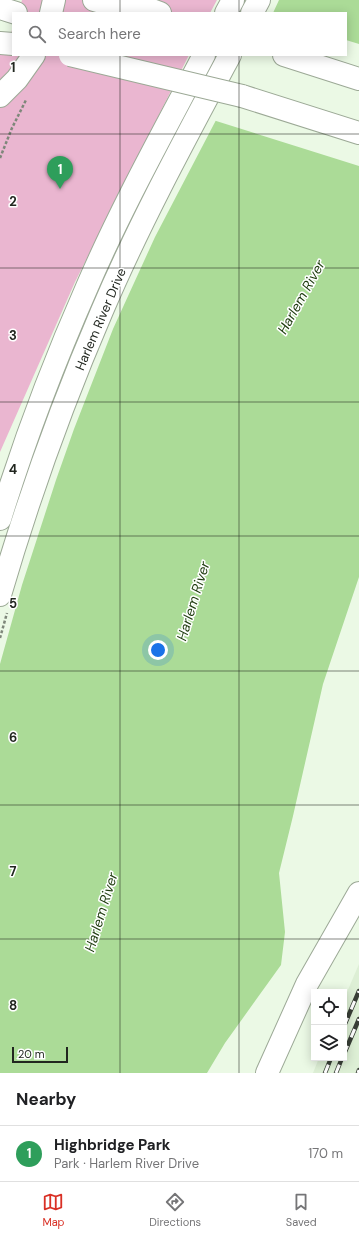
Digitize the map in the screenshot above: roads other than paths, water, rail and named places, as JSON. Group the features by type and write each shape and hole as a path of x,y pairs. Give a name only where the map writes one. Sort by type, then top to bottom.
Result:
{"main road":[{"path":"51,12 54,0"},
{"path":"94,0 136,12"},
{"path":"124,0 157,12"},
{"path":"227,12 233,0"},
{"path":"253,12 259,0"},
{"path":"0,96 17,79 33,56"},
{"path":"74,56 242,96"},
{"path":"134,56 242,96 359,133"},
{"name":"Harlem River Drive","path":"0,519 42,397 87,287 139,179 203,56"},
{"name":"Harlem River Drive","path":"0,595 53,433 102,310 163,183 229,56"},
{"path":"287,56 359,79"},
{"path":"266,1073 307,984 359,893"}],"water":[{"name":"Harlem River","path":"279,0 359,0 359,577 323,684 279,873 285,932 281,965 225,1043 207,1073 0,1073 0,664 22,585 56,480 113,329 155,237 249,56 347,56 347,12 273,12"}],"railway":[{"path":"344,1025 359,991"},
{"path":"347,1047 359,1019"},
{"path":"325,1073 330,1061"},
{"path":"336,1073 341,1061"}],"place":[{"name":"Highbridge Park","path":"60,189"}]}
